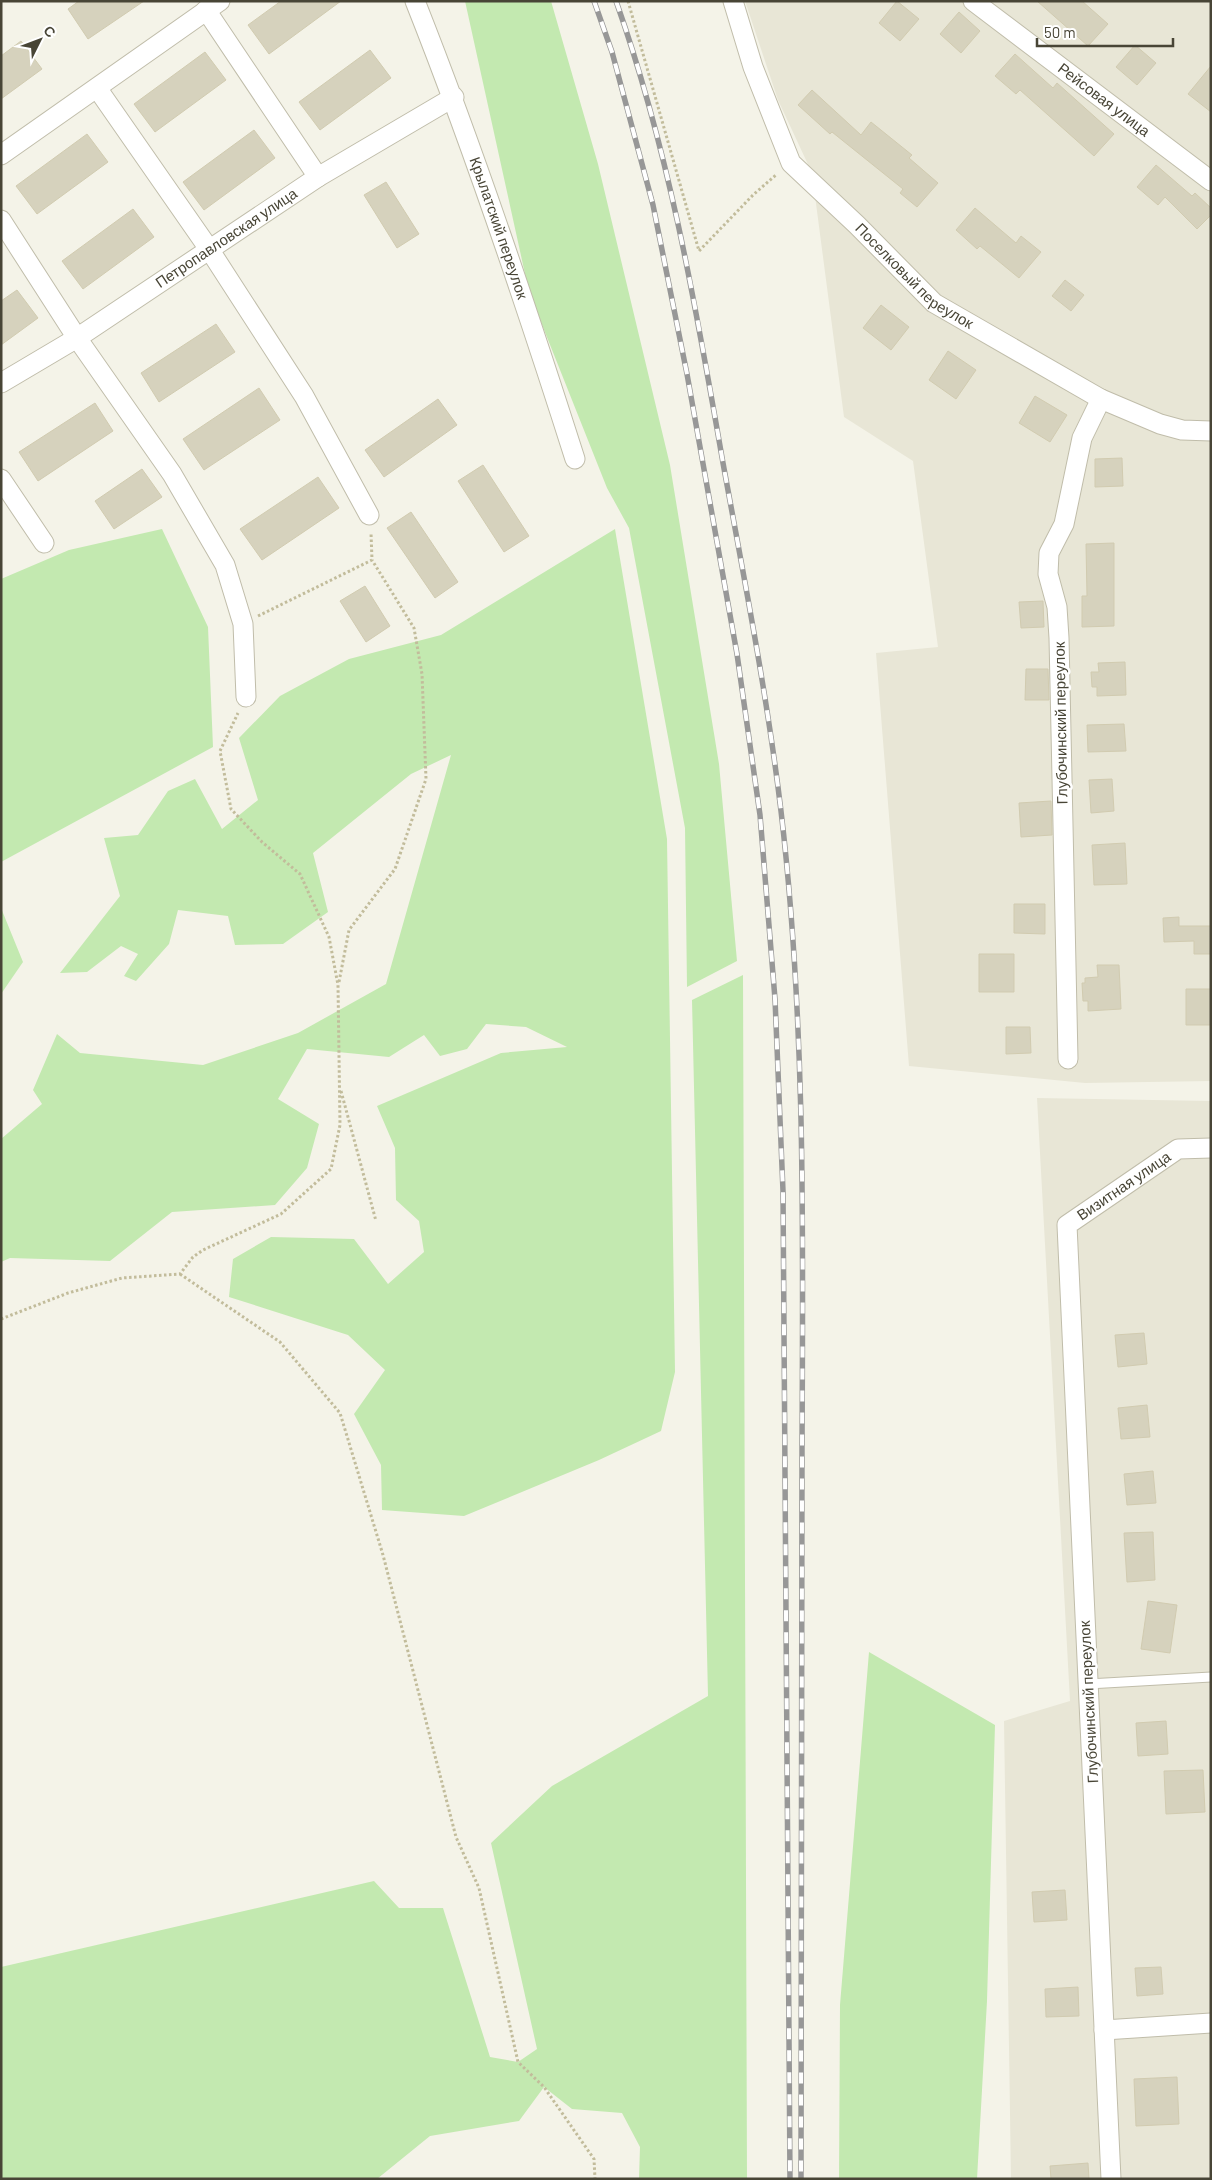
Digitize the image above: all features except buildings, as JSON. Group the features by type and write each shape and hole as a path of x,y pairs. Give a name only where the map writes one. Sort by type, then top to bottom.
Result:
{"street":[{"name":"Крылатский переулок","path":"415,1 454,97 519,284 576,459"},
{"name":"Поселковый переулок","path":"733,1 753,67 791,162 857,225 934,304 1101,399 1168,426 1182,430 1211,431"},
{"name":"Рейсовая улица","path":"974,1 1211,181"},
{"path":"1,155 213,6 318,177"},
{"path":"97,88 209,249 304,396 370,515"},
{"name":"Петропавловская улица","path":"1,383 77,338 318,177 454,97"},
{"path":"1,220 77,338 172,474 225,565 243,624 246,697"},
{"name":"Глубочинский переулок","path":"1068,1058 1059,638 1057,607 1048,574 1048,560 1049,553 1064,524 1082,438 1101,399"},
{"path":"1,479 44,543"},
{"name":"Визитная улица","path":"1067,1225 1178,1149 1211,1148"},
{"name":"Глубочинский переулок","path":"1067,1225 1111,2179"},
{"path":"1104,2030 1211,2023"}],"lane":[{"path":"1088,1684 1211,1677"}],"path":[{"path":"628,1 699,251 753,194 791,162"},
{"path":"338,985 349,930 395,869 426,779 422,674 414,628 372,560 370,515"},
{"path":"243,624 372,560"},
{"path":"180,1274 193,1257 204,1250 281,1214 332,1169 340,1125 338,985 329,937 300,874 262,842 231,809 220,751 246,697"},
{"path":"339,1086 376,1221"},
{"path":"1,1318 68,1293 122,1278 180,1274 280,1342 340,1413 383,1554 456,1838 479,1888 518,2062 544,2087 594,2159 595,2179"}],"shaded area":[{"path":"745,1 1211,1 1211,1081 1085,1083 909,1066 876,653 938,647 913,461 844,417 812,173 778,100"},
{"path":"1037,1098 1211,1101 1211,2179 1011,2179 1004,1721 1070,1701"}],"green space":[{"path":"465,1 551,1 598,164 670,465 719,764 737,961 687,987 685,828 629,528 607,488 529,292"},
{"path":"162,529 208,627 213,747 1,862 1,579 69,550"},
{"path":"615,529 667,839 675,1372 661,1431 599,1460 464,1516 382,1510 381,1465 354,1414 385,1370 348,1335 229,1297 233,1259 271,1237 354,1239 388,1284 424,1252 419,1221 396,1200 395,1148 377,1106 501,1053 567,1047 526,1027 486,1024 467,1049 440,1056 424,1035 389,1057 307,1049 278,1099 319,1124 307,1168 275,1205 172,1212 110,1261 10,1258 1,1262 1,1139 42,1104 33,1090 57,1034 80,1053 203,1065 298,1033 386,984 451,755 411,774 313,853 328,912 283,944 235,945 228,916 178,910 169,944 136,981 124,976 138,954 121,946 87,972 60,973 120,896 104,838 138,835 168,791 195,779 222,829 258,800 239,738 280,696 349,659 441,635"},
{"path":"1,908 23,962 1,994"},
{"path":"743,975 747,2179 639,2179 640,2147 622,2113 572,2109 544,2087 519,2121 430,2136 377,2179 1,2179 1,1967 374,1881 399,1908 443,1908 490,2057 518,2062 537,2049 491,1843 552,1786 708,1696 692,1000"},
{"path":"869,1652 995,1725 987,2001 977,2179 839,2179 840,2005"}],"railway":[{"path":"594,1 612,52 653,205 687,374 737,654 760,815 775,999 783,1191 790,2179"},
{"path":"616,1 635,57 651,114 666,172 691,288 762,680 781,811 789,891 799,1050 803,1290 801,2179"}]}
